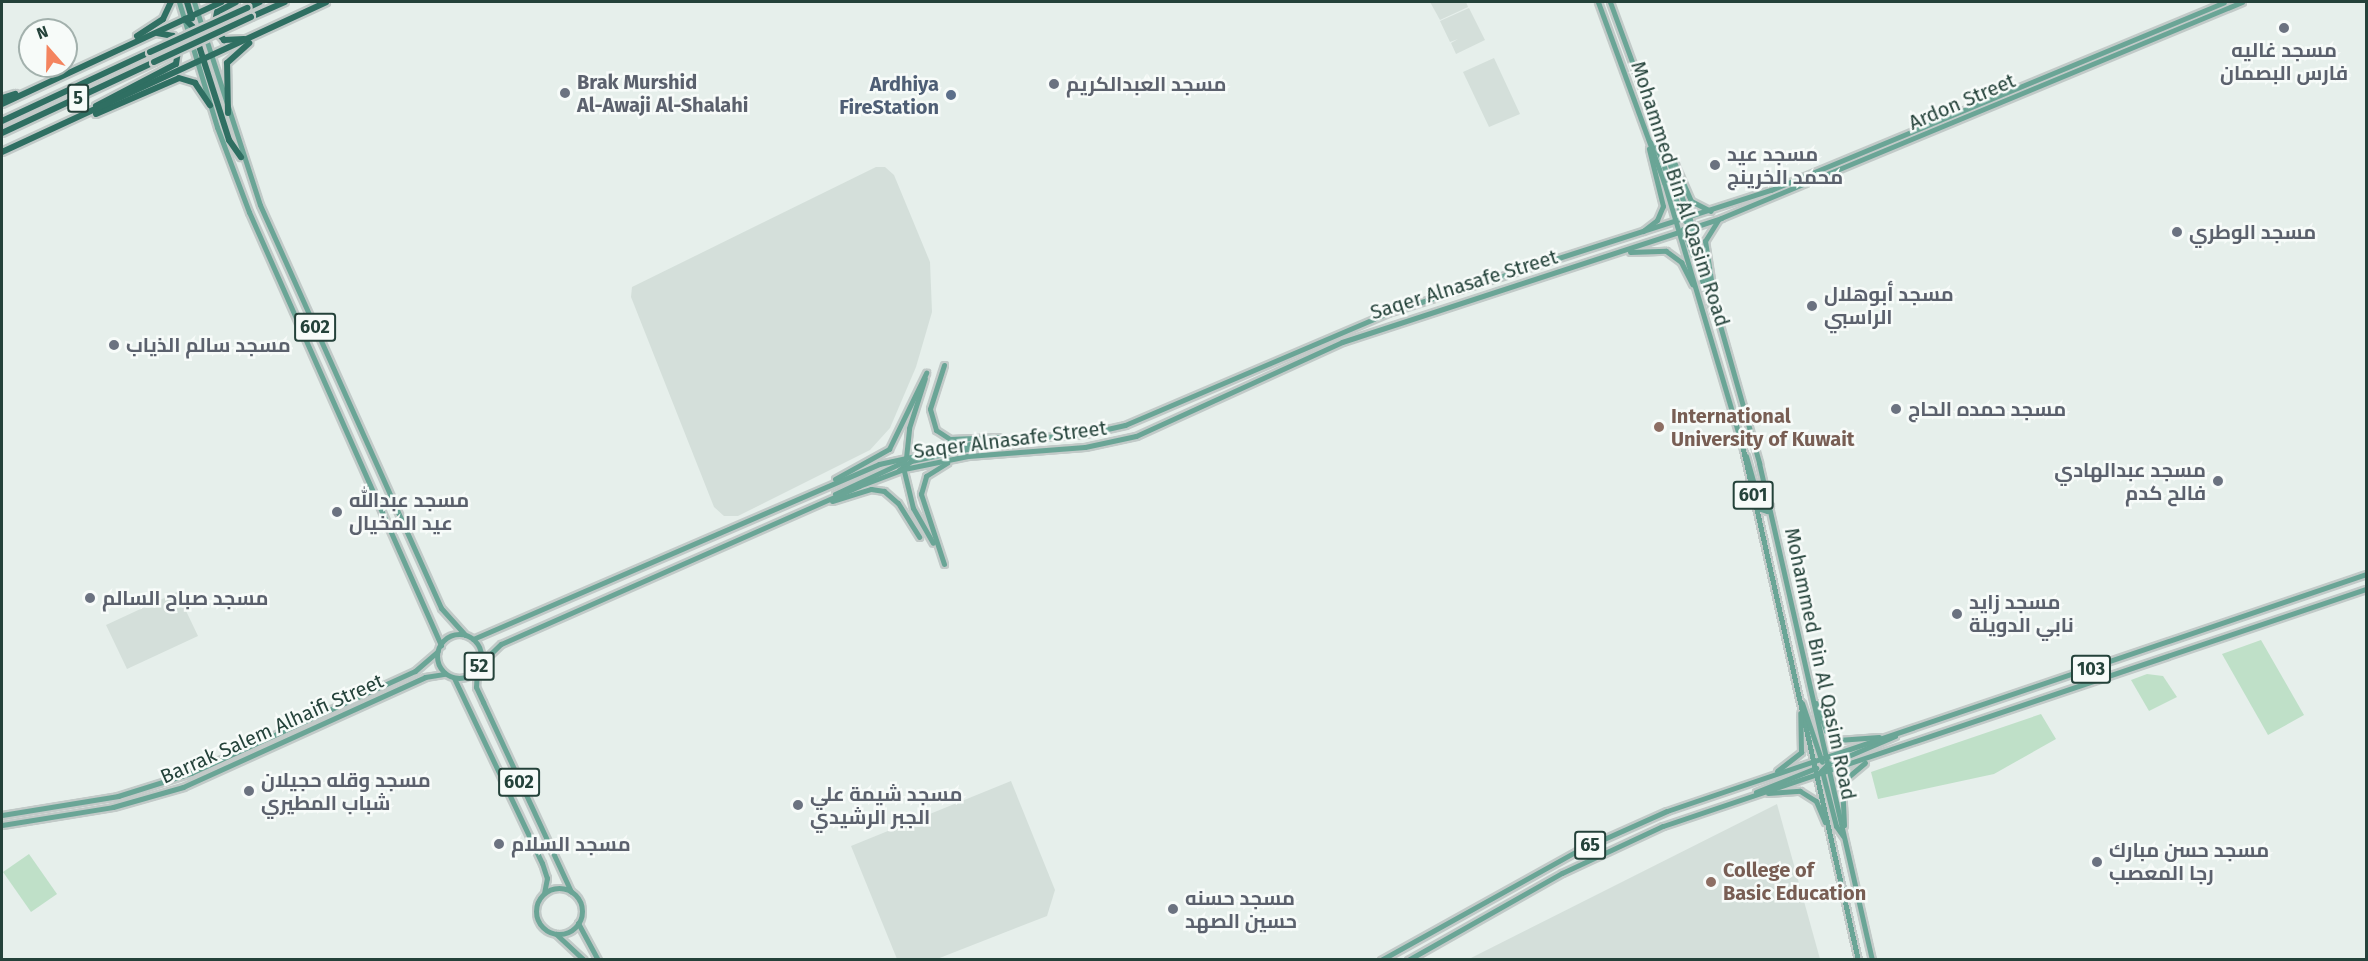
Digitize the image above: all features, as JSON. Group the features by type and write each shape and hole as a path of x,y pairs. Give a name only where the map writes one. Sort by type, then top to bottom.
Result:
{"highway":[{"path":"96,59 154,26 171,2"},
{"path":"187,2 225,131 241,157"},
{"path":"2,104 222,2"},
{"path":"236,2 213,19 218,36 234,41 257,36"},
{"name":"5","path":"2,121 260,2"},
{"name":"5","path":"2,133 285,2"},
{"path":"2,152 266,32 326,2"},
{"path":"228,113 228,63 266,32"},
{"path":"81,117 176,64 181,57 173,36 152,33"},
{"path":"81,117 179,78 195,83 210,105"},
{"path":"2,98 36,87"}],"main road":[{"name":"602","path":"179,2 182,9 191,16"},
{"name":"Mohammed Bin Al Qasim Road","path":"1598,2 1610,28 1648,141 1682,231 1743,449 1801,702 1844,836 1872,960"},
{"name":"Mohammed Bin Al Qasim Road","path":"1610,2 1648,95 1687,220 1693,228 1770,506 1808,681 1831,835 1858,960"},
{"name":"Ardon Street","path":"1687,220 1772,190 2224,2"},
{"name":"Ardon Street","path":"1693,228 1774,197 2242,2"},
{"name":"602","path":"194,3 191,16 204,59 228,113 241,157 441,608 465,635"},
{"path":"1610,28 1617,24 1648,95"},
{"name":"602","path":"204,59 210,105 249,212 441,645"},
{"path":"2018,87 2020,94"},
{"path":"2004,92 2006,99"},
{"path":"1648,141 1659,153 1687,220"},
{"path":"1635,236 1657,220 1663,206 1648,141"},
{"path":"1664,143 1691,201 1701,209 1716,211"},
{"path":"1785,184 1788,191"},
{"path":"1772,190 1774,197"},
{"path":"1713,297 1705,241 1721,218"},
{"name":"Saqer Alnasafe Street","path":"473,639 813,491 905,460 1006,440 1084,434 1125,425 1387,313 1687,220"},
{"name":"Saqer Alnasafe Street","path":"905,460 1102,445 1136,436 1367,332 1693,228"},
{"path":"1682,231 1718,319"},
{"path":"1602,258 1651,248 1670,253 1684,266 1706,321"},
{"path":"944,364 930,409 940,434 957,440 1030,438"},
{"path":"813,491 889,449 926,373 905,460 913,508 933,543"},
{"path":"341,418 346,412 355,414"},
{"path":"1743,449 1761,509 1767,511 1770,506"},
{"path":"944,564 922,501 923,480 946,464 1013,452"},
{"path":"479,667 501,644 790,515 827,501 856,480 905,460"},
{"path":"790,515 879,490 898,503 918,537"},
{"name":"103","path":"1898,733 2367,574"},
{"path":"2358,592 2367,584"},
{"name":"103","path":"1822,766 1886,753 2367,590"},
{"name":"52","path":"465,635 473,639 481,650 479,667 467,677 454,678 445,674 438,651 441,645 451,636 465,635"},
{"name":"Barrak Salem Alhaifi Street","path":"2,815 117,796 191,773 423,666 438,651"},
{"name":"602","path":"479,667 479,695 572,892 581,906 578,924 598,960"},
{"name":"Barrak Salem Alhaifi Street","path":"2,825 113,807 193,784 425,677 445,674"},
{"name":"602","path":"454,678 542,862 547,878 544,893 537,904 537,918 584,960"},
{"path":"1808,681 1826,731 1838,740 1898,733"},
{"path":"378,688 381,698"},
{"path":"1749,783 1790,765 1801,752 1798,690"},
{"path":"1751,796 1822,766 1875,748 1898,733"},
{"path":"1847,848 1842,782 1852,769 1886,753"},
{"name":"65","path":"1381,960 1577,851 1667,811 1749,783 1822,766"},
{"path":"191,773 193,784"},
{"path":"177,777 183,787"},
{"path":"1751,796 1800,791 1816,801 1831,835"},
{"name":"65","path":"1408,960 1586,860 1663,826 1751,796"},
{"path":"57,807 58,816"},
{"path":"41,809 42,819"},
{"path":"544,893 558,888 572,892"},
{"path":"555,933 578,924"}],"shaded area":[{"path":"1430,2 1466,2 1468,7 1440,20"},
{"path":"1469,8 1485,40 1456,54 1451,43 1458,39 1450,42 1440,21"},
{"path":"1494,58 1520,114 1489,127 1463,72"},
{"path":"876,167 885,167 894,175 930,262 932,312 916,367 890,428 870,450 738,516 724,516 714,507 631,297 632,287"},
{"path":"177,592 198,636 127,669 106,625"},
{"path":"1011,781 1055,890 1047,916 937,959 897,959 851,846"},
{"name":"College of Basic Education","path":"1777,804 1820,959 1469,959"}],"green space":[{"path":"2261,640 2304,715 2268,735 2222,654"},
{"path":"2147,674 2163,676 2177,697 2149,711 2131,680"},
{"path":"2041,714 2056,739 1994,774 1878,799 1871,772"},
{"path":"29,854 57,894 31,912 3,872"}],"place":[{"name":"مسجد غاليه فارس البصمان","path":"2284,28"},
{"name":"مسجد العبدالكريم","path":"1054,84"},
{"name":"Brak Murshid Al-Awaji Al-Shalahi","path":"565,93"},
{"name":"Ardhiya FireStation","path":"951,95"},
{"name":"مسجد عيد محمد الخرينج","path":"1715,165"},
{"name":"مسجد الوطري","path":"2177,232"},
{"name":"مسجد أبوهلال الراسبي","path":"1812,306"},
{"name":"مسجد سالم الذياب","path":"114,345"},
{"name":"مسجد حمده الحاج","path":"1896,409"},
{"name":"International University of Kuwait","path":"1659,427"},
{"name":"مسجد عبدالهادي فالح كدم","path":"2218,481"},
{"name":"مسجد عبدالله عيد المخيال","path":"337,512"},
{"name":"مسجد صباح السالم","path":"90,598"},
{"name":"مسجد زايد نابي الدويلة","path":"1957,614"},
{"name":"مسجد وقله حجيلان شباب المطيري","path":"249,791"},
{"name":"مسجد شيمة علي الجبر الرشيدي","path":"798,805"},
{"name":"مسجد السلام","path":"499,844"},
{"name":"مسجد حسن مبارك رجا المعصب","path":"2097,862"},
{"name":"College of Basic Education","path":"1711,882"},
{"name":"مسجد حسنه حسين الصهد","path":"1173,909"}]}
